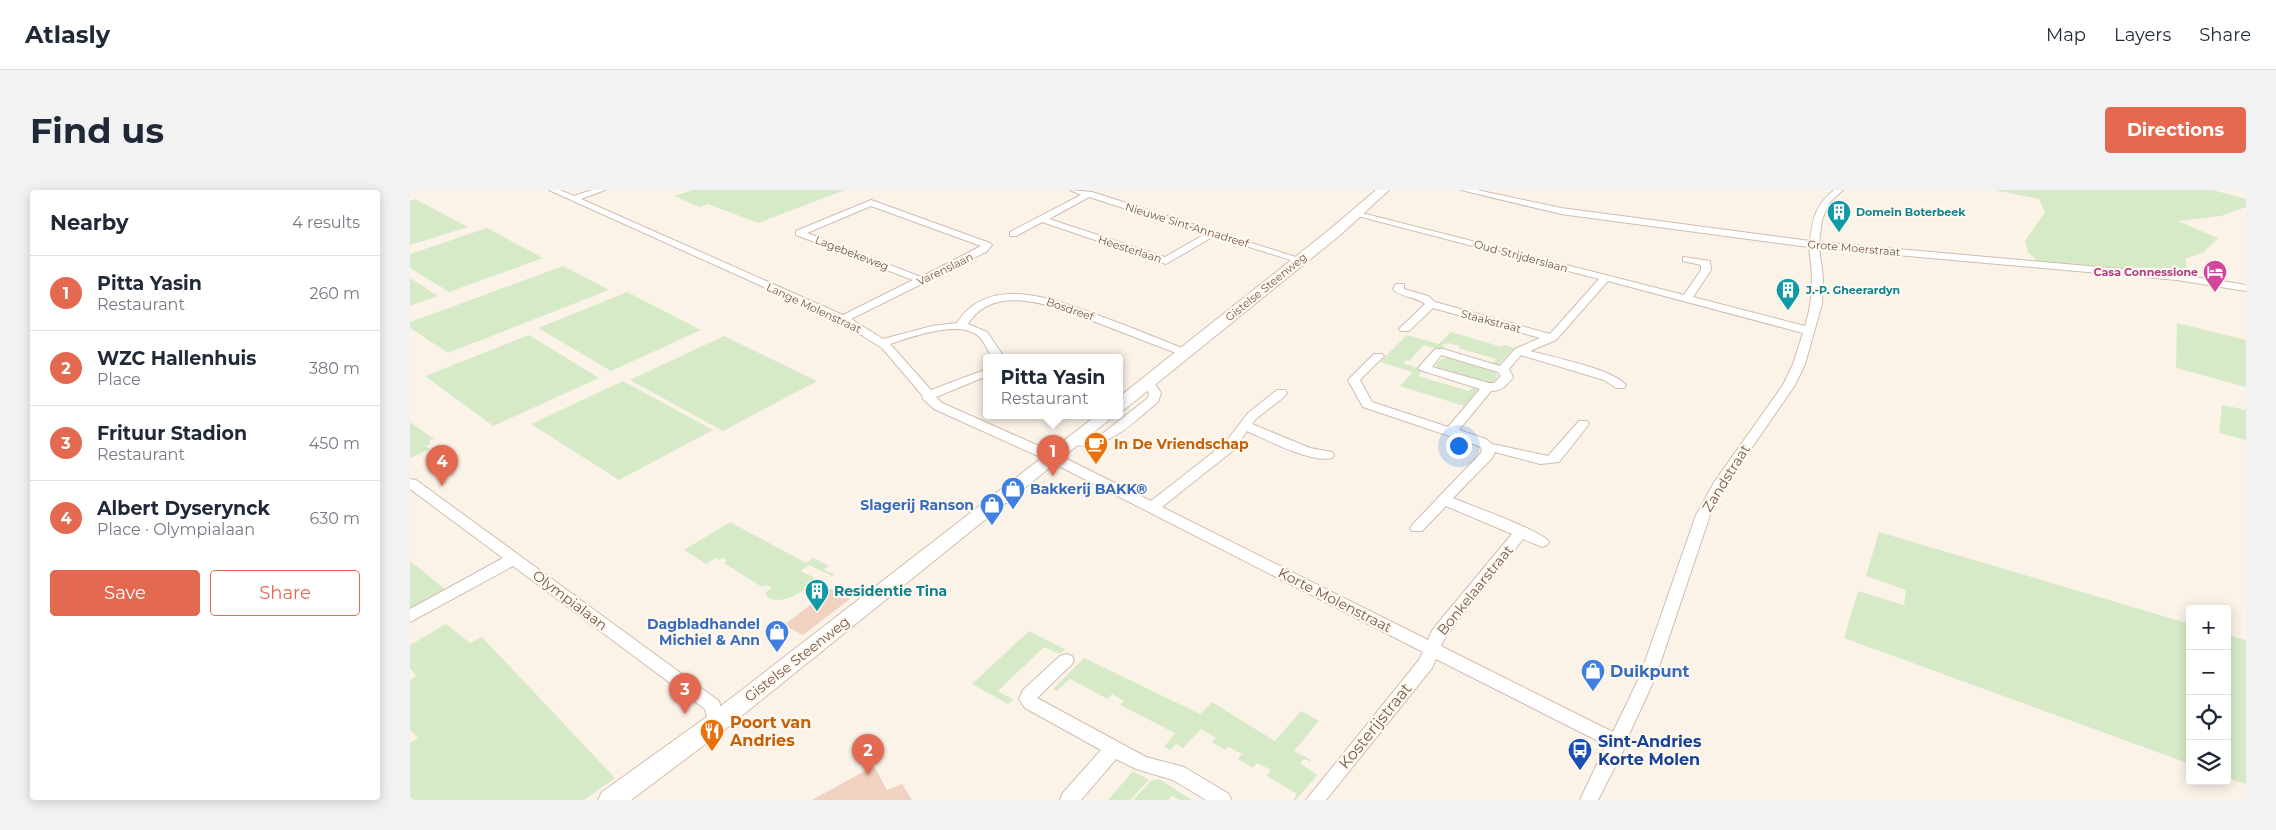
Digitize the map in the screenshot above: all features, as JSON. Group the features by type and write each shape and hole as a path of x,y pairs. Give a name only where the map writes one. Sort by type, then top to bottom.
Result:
{"main road":[{"name":"Gistelse Steenweg","path":"1123,402 1300,260 1383,190"},
{"name":"Gistelse Steenweg","path":"612,800 716,723 1102,419"}],"street":[{"name":"Lange Molenstraat","path":"553,190 843,319 883,344 902,363 927,396 938,406 1052,457"},
{"path":"573,199 601,190"},
{"name":"Nieuwe Sint-Annadreef","path":"1074,190 1300,260"},
{"path":"1013,234 1042,219 1110,190"},
{"name":"Grote Moerstraat","path":"1465,190 1561,210 1814,244 2169,276 2246,288"},
{"name":"Zandstraat","path":"1589,800 1618,743 1651,667 1703,515 1728,472 1788,386 1800,364 1810,331 1818,293 1814,244 1818,220 1822,207 1828,198 1839,190"},
{"name":"Varenslaan","path":"843,319 983,250 988,245 871,203"},
{"name":"Lagebekeweg","path":"871,203 799,233 922,280"},
{"name":"Oud-Strijderslaan","path":"1357,213 1810,331"},
{"name":"Heesterlaan","path":"1042,219 1166,261 1213,233"},
{"path":"1686,259 1706,263 1706,270 1686,299"},
{"path":"1502,370 1519,351 1552,338 1605,278"},
{"name":"Staakstraat","path":"1400,286 1398,290 1424,298 1431,304 1552,338"},
{"name":"Bosdreef","path":"961,326 968,313 983,304 1009,299 1040,299 1061,305 1185,353"},
{"path":"1405,329 1431,304"},
{"path":"883,344 916,333 961,326 982,333 996,354"},
{"path":"1439,351 1502,370 1506,373 1507,377 1497,387 1488,387 1424,368 1439,351"},
{"path":"1519,351 1608,377 1620,385"},
{"path":"1378,356 1354,380 1367,404 1481,442 1488,447 1540,460 1554,459 1583,424"},
{"path":"927,396 983,374"},
{"path":"1074,441 1098,440 1107,437 1154,399 1156,396 1148,382"},
{"path":"1452,432 1488,387"},
{"path":"1152,508 1230,446 1252,416 1281,393"},
{"path":"1245,426 1306,451 1327,455"},
{"path":"1417,528 1488,454 1488,447"},
{"name":"Korte Molenstraat","path":"1052,457 1618,743"},
{"name":"Olympialaan","path":"411,483 714,706 716,723"},
{"name":"Bonkelaarstraat","path":"1445,500 1542,542"},
{"name":"Bonkelaarstraat","path":"1430,648 1439,633 1521,532"},
{"path":"410,616 514,559"},
{"name":"Kosterijstraat","path":"1316,800 1426,663 1430,648"},
{"path":"1066,660 1029,695 1028,699 1039,709 1142,764 1178,773 1222,800"},
{"path":"1069,800 1114,748"}],"green space":[{"path":"693,190 845,190 758,223 708,204 699,207 674,196"},
{"path":"1994,190 2213,190 2246,199 2246,207 2221,216 2178,221 2218,238 2204,252 2185,259 2190,277 2037,261 2028,252 2025,241 2045,212 2039,199"},
{"path":"415,199 468,227 410,245 410,201"},
{"path":"487,228 543,258 449,292 410,268 410,254"},
{"path":"563,266 609,290 448,353 410,328 410,322"},
{"path":"410,278 438,296 410,306"},
{"path":"627,292 701,330 611,371 538,328"},
{"path":"2177,323 2246,340 2246,387 2176,368"},
{"path":"1451,332 1502,347 1504,345 1514,348 1497,366 1492,365 1496,359 1458,348 1460,346 1448,343 1441,345 1445,346 1441,350 1424,345 1409,361 1406,360 1403,363 1423,370 1418,376 1469,391 1475,385 1480,387 1464,406 1400,386 1413,372 1380,362 1407,335 1439,344"},
{"path":"529,335 599,378 493,426 425,376"},
{"path":"724,336 817,381 723,431 630,380"},
{"path":"1447,358 1495,372 1498,376 1493,382 1487,383 1437,368 1436,364 1441,359"},
{"path":"623,381 713,430 619,480 531,424"},
{"path":"2222,405 2246,410 2246,440 2219,433"},
{"path":"410,422 434,439 429,441 431,444 426,446 430,449 410,458"},
{"path":"730,522 806,563 813,558 829,566 824,570 834,574 832,576 809,565 801,571 821,581 788,598 775,600 768,598 765,593 772,588 766,585 762,587 724,563 727,561 723,558 719,560 716,558 706,564 684,550"},
{"path":"1879,532 2186,623 2186,763 1844,638 1858,591 1904,605 1906,590 1866,576"},
{"path":"410,561 445,589 410,608"},
{"path":"446,624 470,643 482,637 615,778 584,800 410,800 410,743 418,738 410,730 410,680 416,676 410,668 410,645"},
{"path":"1029,631 1065,649 1060,654 1044,647 998,691 1014,700 1008,704 972,684"},
{"path":"2231,636 2246,640 2246,784 2231,779"},
{"path":"1084,658 1200,714 1212,702 1275,741 1301,711 1319,721 1294,751 1311,760 1310,762 1304,759 1300,763 1317,775 1296,800 1293,800 1297,794 1267,776 1271,770 1257,763 1253,768 1238,759 1242,754 1229,747 1225,750 1212,742 1216,738 1201,729 1183,748 1176,744 1171,750 1164,747 1175,733 1120,705 1124,701 1112,694 1108,699 1070,679 1057,691 1053,689"},
{"path":"1133,771 1149,780 1130,800 1108,800"},
{"path":"1159,779 1192,800 1180,800 1172,796 1168,800 1133,800 1151,781"}],"building":[{"name":"Residentie Tina","path":"831,589 850,599 803,635 784,625"},
{"path":"874,766 887,790 902,784 912,800 812,800"}],"place":[{"name":"Domein Boterbeek","path":"1839,233"},
{"name":"Casa Connessione","path":"2215,293"},
{"name":"J.-P. Gheerardyn","path":"1788,311"},
{"name":"In De Vriendschap","path":"1096,465"},
{"name":"Pitta Yasin","path":"1053,476"},
{"name":"Albert Dyserynck","path":"442,486"},
{"name":"Bakkerij BAKK®","path":"1013,510"},
{"name":"Slagerij Ranson","path":"992,526"},
{"name":"Residentie Tina","path":"817,612"},
{"name":"Dagbladhandel Michiel & Ann","path":"777,653"},
{"name":"Duikpunt","path":"1593,692"},
{"name":"Frituur Stadion","path":"685,714"},
{"name":"Poort van Andries","path":"712,752"},
{"name":"Sint-Andries Korte Molen","path":"1580,771"},
{"name":"WZC Hallenhuis","path":"868,775"}]}
